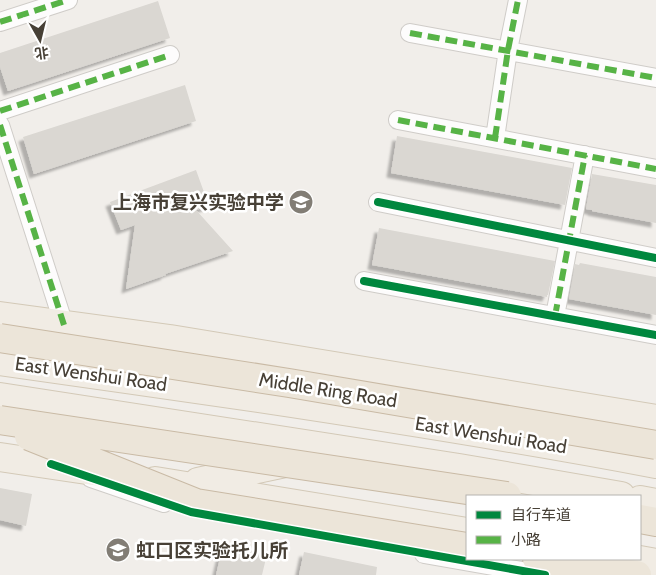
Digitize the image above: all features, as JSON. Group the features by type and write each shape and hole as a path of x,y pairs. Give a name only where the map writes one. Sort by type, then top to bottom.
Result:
{"highway":[{"name":"Middle Ring Road","path":"0,338 308,386 656,445"},
{"path":"0,422 500,495"},
{"path":"0,422 196,503 466,548"},
{"path":"641,519 656,522"},
{"path":"543,560 637,575"}],"main road":[{"path":"0,316 197,344 656,419"},
{"path":"197,344 355,413"},
{"name":"East Wenshui Road","path":"0,361 355,413 656,464"},
{"name":"East Wenshui Road","path":"0,397 459,468 614,495"},
{"path":"182,485 347,451"},
{"path":"0,456 466,532"},
{"path":"641,500 656,502"},
{"path":"640,560 656,563"}],"street":[{"path":"0,22 68,0"},
{"path":"495,138 508,50 518,0"},
{"path":"410,33 656,78"},
{"path":"0,111 170,55"},
{"path":"398,120 656,169"},
{"path":"0,125 64,325"},
{"path":"554,316 585,155"},
{"path":"378,202 656,258"},
{"path":"364,281 656,335"},
{"path":"51,464 190,512 545,575"}],"building":[{"path":"158,1 170,38 8,91 0,67 0,53"},
{"path":"185,85 196,121 34,174 23,137"},
{"path":"397,136 572,168 565,205 391,173"},
{"path":"196,170 209,206 196,210 233,251 126,289 135,225 121,230 110,202"},
{"path":"592,174 656,185 656,223 586,209"},
{"path":"379,228 555,261 548,295 547,297 372,265"},
{"path":"580,263 656,277 656,315 569,299 575,264 579,265"},
{"path":"0,488 32,494 26,526 0,520"},
{"path":"229,545 267,554 262,575 216,575 221,554 227,555"},
{"path":"304,552 377,567 376,575 299,575"}],"marked path":[{"path":"0,22 68,0"},
{"path":"495,138 508,50 518,0"},
{"path":"410,33 656,78"},
{"path":"0,111 170,55"},
{"path":"398,120 656,169"},
{"path":"0,125 64,325"},
{"path":"555,316 585,155"}],"cycle path":[{"path":"378,202 656,258"},
{"path":"364,281 656,335"},
{"path":"51,464 191,512 545,575"}],"place":[{"name":"上海市复兴实验中学","path":"301,202"},
{"name":"虹口区实验托儿所","path":"118,550"}]}
